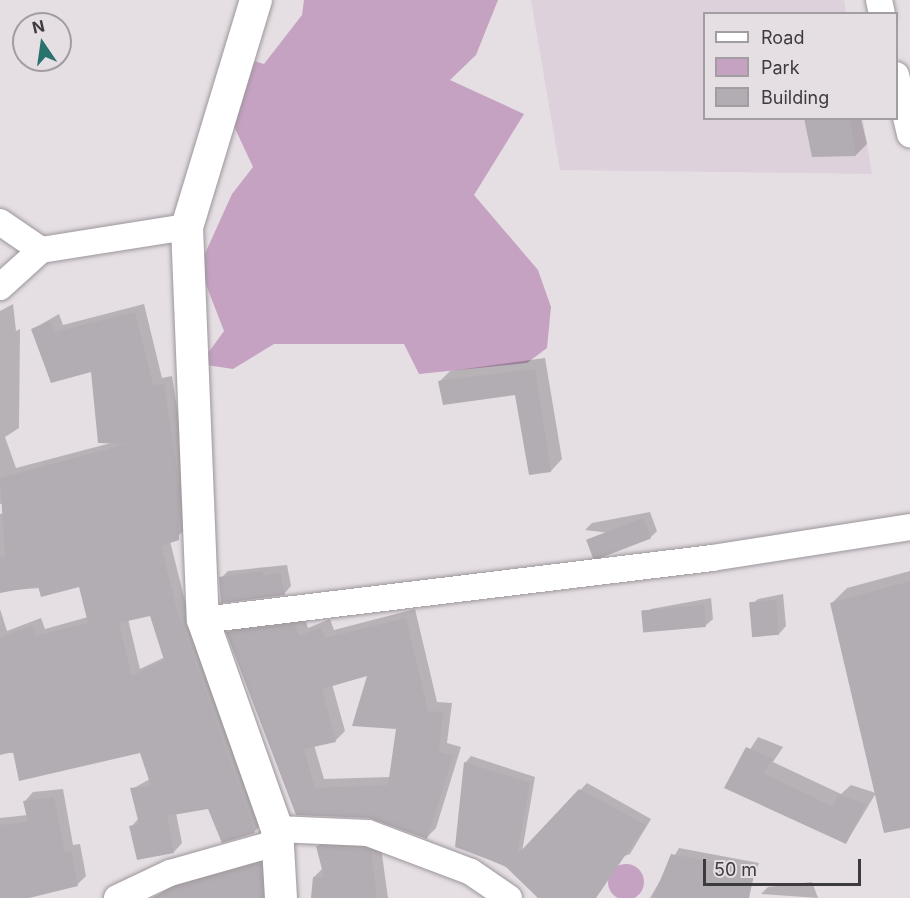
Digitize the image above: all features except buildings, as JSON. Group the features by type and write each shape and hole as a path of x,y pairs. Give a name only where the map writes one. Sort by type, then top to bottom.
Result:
{"street":[{"path":"256,0 187,227 203,620 277,836 281,898"},
{"path":"898,80 910,134"},
{"path":"0,222 41,250"},
{"path":"0,287 41,250 187,227"},
{"path":"203,620 712,558 910,526"},
{"path":"117,898 170,873 277,836 368,833 471,872 509,898"}],"shaded area":[{"path":"531,0 844,0 846,12 703,12 703,120 863,120 872,174 560,170"}],"green space":[{"path":"304,0 498,0 476,55 450,80 524,114 474,195 538,270 551,307 547,348 527,363 419,374 404,344 274,344 233,369 200,364 224,331 205,282 203,258 232,194 253,167 232,122 248,59 264,64 302,15"},
{"path":"619,865 633,865 643,875 643,889 633,899 619,899 609,889 609,875"}]}
